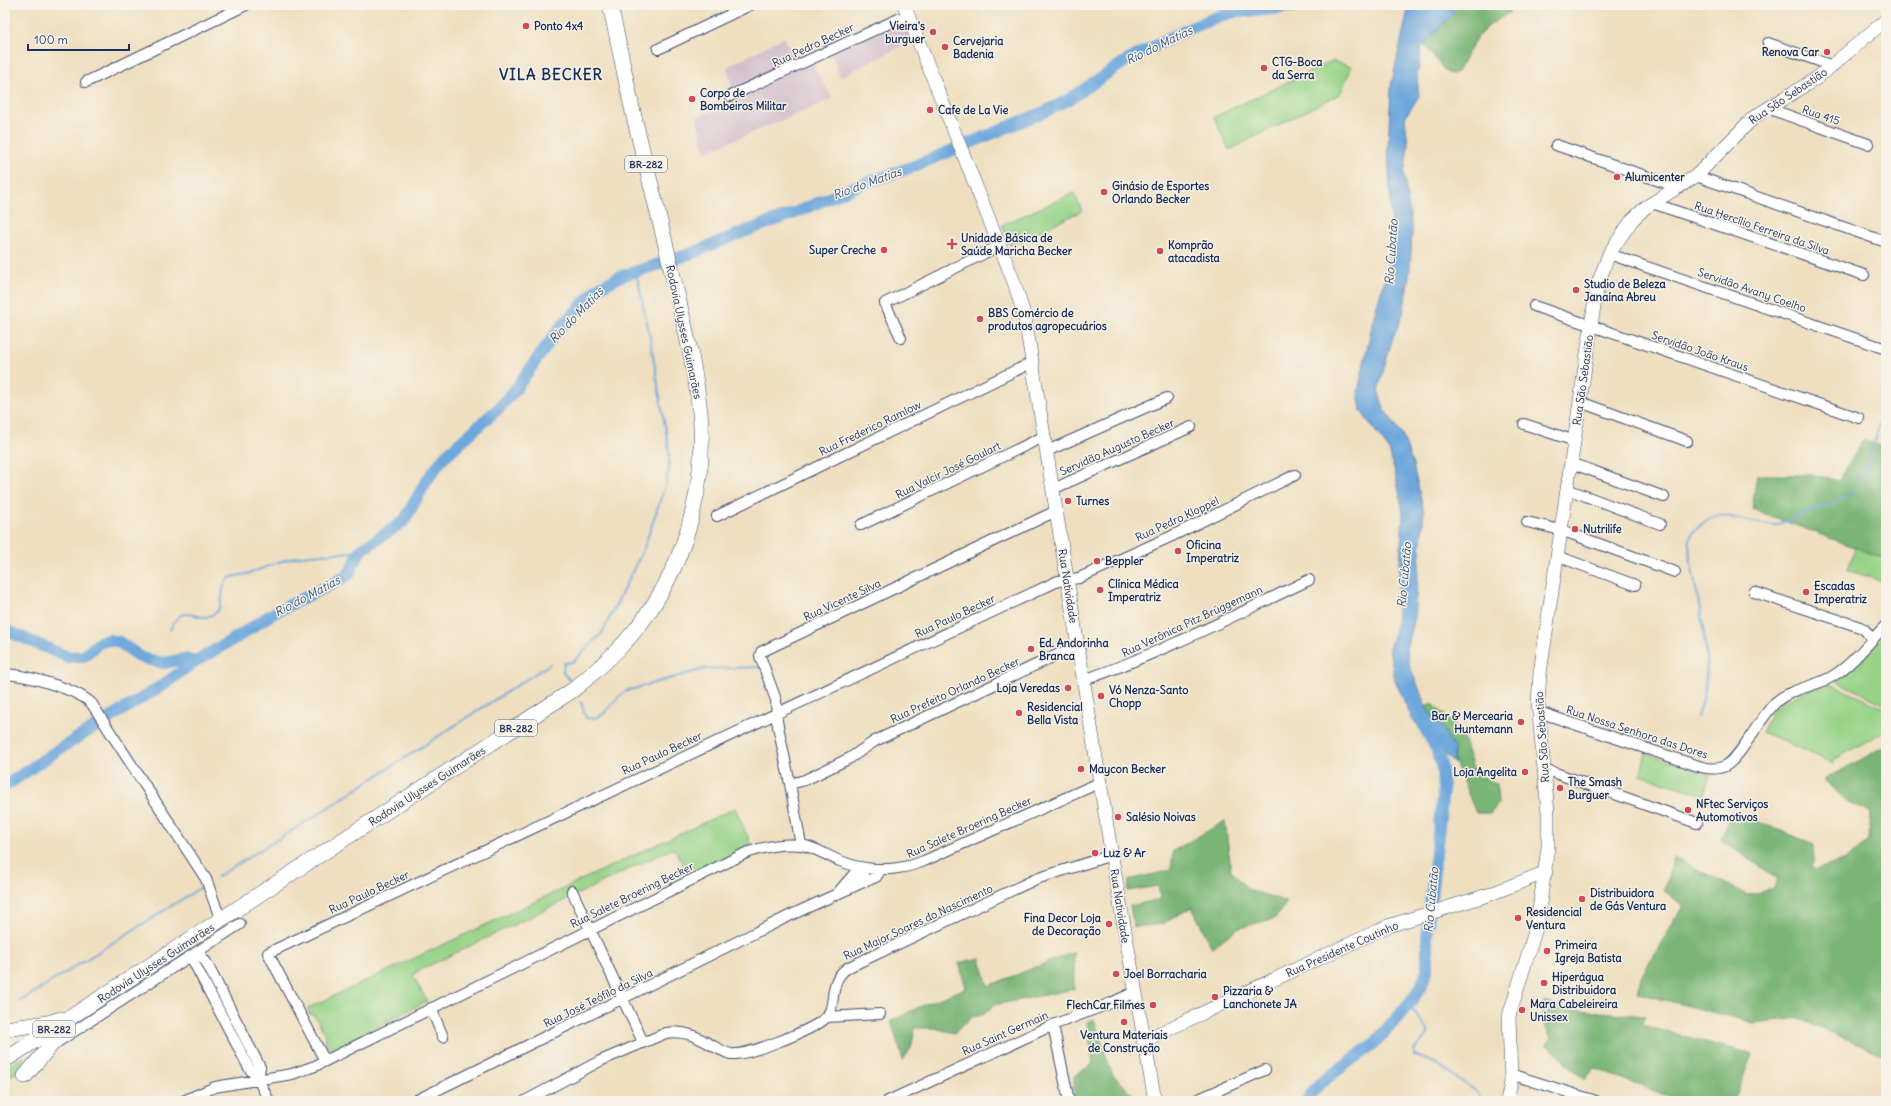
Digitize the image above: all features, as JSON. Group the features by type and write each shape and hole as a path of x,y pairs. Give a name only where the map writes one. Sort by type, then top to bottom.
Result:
{"highway":[{"name":"Rodovia Ulysses Guimarães","path":"5,1060 221,921 573,690 609,658 648,614 674,568 686,538 694,508 699,478 701,448 700,408 693,363 667,247 635,119 610,5"},
{"path":"5,1029 48,1023 81,1012"},
{"path":"25,1076 81,1012"}],"main road":[{"name":"Rua Natividade","path":"906,10 1020,300 1033,362 1112,855 1143,1041 1155,1101"},
{"name":"Rua São Sebastião","path":"1508,1101 1510,1074 1509,1016 1537,924 1546,872 1549,831 1539,712 1540,673 1596,292 1610,254 1632,220 1652,203 1680,188 1696,176 1742,129 1767,108 1800,89 1833,66 1886,20"},
{"name":"Rua Presidente Coutinho","path":"1143,1041 1378,931 1399,923 1488,896 1546,872"}],"street":[{"path":"86,82 246,5"},
{"path":"658,49 750,5"},
{"name":"Rua Pedro Becker","path":"730,96 906,10"},
{"path":"1768,42 1833,66"},
{"name":"Rua 415","path":"1767,108 1868,144"},
{"path":"1556,145 1680,188"},
{"path":"1696,176 1886,242"},
{"name":"Rua Hercílio Ferreira da Silva","path":"1652,203 1864,275"},
{"path":"901,338 885,303 999,246"},
{"name":"Servidão Avany Coelho","path":"1610,254 1886,350"},
{"name":"Servidão João Kraus","path":"1534,306 1859,418"},
{"name":"Rua Frederico Ramlow","path":"717,516 1033,362"},
{"path":"1047,451 1167,398"},
{"path":"1580,402 1687,441"},
{"path":"1524,424 1575,440"},
{"name":"Servidão Augusto Becker","path":"1053,489 1191,427"},
{"name":"Rua Valcir José Goulart","path":"861,526 1045,436"},
{"path":"1571,463 1664,497"},
{"name":"Rua Pedro Kloppel","path":"1067,580 1079,578 1172,536 1295,475"},
{"path":"1567,489 1660,524"},
{"name":"Rua Vicente Silva","path":"801,845 776,700 760,656 761,652 1056,511"},
{"path":"1527,522 1561,530 1675,572"},
{"path":"1557,556 1635,585"},
{"name":"Rua Paulo Becker","path":"325,1061 268,953 777,712 1058,581 1067,580"},
{"name":"Rua Verônica Pitz Brüggemann","path":"1084,680 1120,667 1180,641 1309,580"},
{"path":"1754,592 1860,627 1864,629 1872,639"},
{"name":"Rua Nossa Senhora das Dores","path":"1539,712 1704,768 1720,768 1734,759 1762,718 1779,699 1834,676 1845,668 1886,625"},
{"name":"Rua Prefeito Orlando Becker","path":"790,784 805,780 850,758 866,746 885,736 1078,645"},
{"path":"5,674 19,675 77,693 86,698 110,730 206,879 221,921"},
{"path":"1544,769 1697,823"},
{"name":"Rua Salete Broering Becker","path":"183,1101 215,1087 292,1074 325,1061 589,929 746,853 774,846 801,845 841,862 860,867 880,870 903,868 924,861 1100,782"},
{"name":"Rua Major Soares do Nascimento","path":"827,1017 832,1007 836,981 842,972 849,967 1036,879 1112,855"},
{"path":"841,862 846,874 845,885"},
{"path":"859,884 863,876 860,867"},
{"path":"836,894 860,867"},
{"name":"Rua José Teófilo da Silva","path":"415,1101 836,894 876,877 880,870"},
{"path":"572,891 643,1042"},
{"path":"51,1046 60,1042 240,924"},
{"path":"206,962 214,942"},
{"path":"194,955 206,962 260,1067 258,1079"},
{"path":"194,955 197,970 249,1068 258,1079 269,1101"},
{"path":"176,967 197,970"},
{"name":"Rua Saint Germain","path":"888,1101 1053,1025 1111,1003 1135,992"},
{"path":"431,1008 443,1037"},
{"path":"525,1101 600,1061 643,1042 666,1034 684,1032 694,1035 731,1054 741,1054 765,1047 819,1023 827,1017 880,1014"},
{"path":"1053,1025 1069,1101"},
{"path":"1194,1101 1265,1070"},
{"path":"1510,1074 1596,1101"},
{"path":"1148,1101 1151,1082"}],"shaded area":[{"path":"903,20 912,41 840,77 831,53"},
{"path":"784,37 799,68 811,63 833,99 705,152 697,117 735,101 727,67"}],"green space":[{"path":"1434,5 1505,5 1510,12 1491,24 1478,36 1457,72 1453,74 1447,73 1419,39"},
{"path":"1332,61 1352,67 1340,94 1229,150 1214,117"},
{"path":"1074,193 1082,211 1010,245 1002,225"},
{"path":"1863,440 1886,448 1886,559 1752,509 1757,475 1814,475 1839,481"},
{"path":"1856,545 1886,557 1886,583 1848,570"},
{"path":"1886,633 1886,705 1836,681 1868,652"},
{"path":"1828,683 1886,709 1886,730 1832,761 1835,764 1762,732 1775,707 1799,694"},
{"path":"1432,703 1461,731 1474,772 1497,784 1498,804 1491,813 1476,813 1442,730 1425,709 1427,705"},
{"path":"1886,746 1886,941 1883,939 1886,942 1886,1056 1799,1018 1754,1023 1638,993 1641,977 1683,906 1664,890 1674,857 1747,895 1774,889 1778,875 1774,876 1721,840 1731,811 1814,844 1813,864 1810,865 1815,870 1845,860 1869,841 1871,812 1849,802 1823,780"},
{"path":"1646,753 1710,774 1704,795 1640,775"},
{"path":"735,808 752,846 688,875 675,849 671,849 416,972 413,976 427,1001 339,1047 331,1048 325,1044 326,1035 314,1015 309,1014 308,1008"},
{"path":"1225,821 1231,870 1247,889 1287,902 1275,918 1236,929 1212,948 1192,907 1162,924 1134,927 1130,906 1161,899 1158,886 1128,891 1129,880 1171,870 1173,851"},
{"path":"1074,952 1074,989 994,1005 983,1015 972,1017 954,1033 935,1028 915,1028 911,1048 903,1060 891,1021 923,1005 966,988 959,963 980,958 988,986"},
{"path":"1544,1002 1567,1009 1645,1016 1641,1025 1752,1054 1734,1101 1681,1101 1594,1068 1585,1080 1547,1045 1551,1038 1541,1017"},
{"path":"1094,1019 1112,1074 1140,1101 1074,1101 1074,1076 1093,1064 1087,1022"},
{"path":"24,1056 21,1068 5,1081 5,1068"}],"water":[{"path":"1409,5 1449,5 1454,13 1422,46 1417,77 1419,96 1405,118 1408,145 1404,176 1412,230 1410,270 1403,314 1392,340 1378,390 1384,409 1402,434 1413,465 1424,512 1414,617 1406,649 1410,667 1428,711 1442,727 1454,748 1454,764 1412,719 1395,680 1389,649 1396,627 1403,513 1389,450 1361,411 1358,391 1375,312 1390,262 1392,227 1388,149 1391,86"}],"waterway":[{"name":"Rio do Matias","path":"5,786 58,750 163,685 194,662 239,636 272,614 349,574 360,551 404,521 427,480 445,456 500,407 514,391 559,329 597,289 619,277 690,254 792,214 859,185 912,167 1044,112 1068,100 1126,61 1184,31 1219,16 1239,11 1255,11 1304,5"},
{"path":"571,681 563,673 564,663 573,662 602,633 644,548 669,470 669,450 649,332 637,276 638,270"},
{"path":"1697,717 1705,686 1706,651 1690,556 1689,544 1692,535 1702,524 1720,515 1773,526 1842,499 1857,487 1863,475 1874,443 1886,399"},
{"path":"170,630 175,620 180,615 191,614 202,617 215,613 220,606 224,585 226,581 232,577 251,573 296,557 360,551"},
{"path":"5,630 68,657 84,656 100,642 110,640 119,642 142,658 163,663 185,659 194,662"},
{"path":"217,877 312,818 550,664"},
{"path":"581,702 586,718 593,718 604,713 626,691 704,669 760,667"},
{"name":"Rio Cubatão","path":"1306,1101 1319,1084 1376,1042 1410,1003 1421,987 1427,970 1427,934 1443,790 1441,763 1437,750 1424,727"},
{"path":"19,1002 203,886"},
{"path":"1410,1003 1411,1008 1428,1031 1428,1034 1414,1050 1414,1055 1437,1064 1477,1092 1483,1101"}],"place":[{"name":"Ponto 4x4","path":"526,26"},
{"name":"Vieira's burguer","path":"933,32"},
{"name":"Cervejaria Badenia","path":"945,47"},
{"name":"Renova Car","path":"1827,52"},
{"name":"CTG-Boca da Serra","path":"1264,68"},
{"name":"Corpo de Bombeiros Militar","path":"692,99"},
{"name":"Cafe de La Vie","path":"930,110"},
{"name":"Alumicenter","path":"1617,177"},
{"name":"Ginásio de Esportes Orlando Becker","path":"1104,192"},
{"name":"Unidade Básica de Saúde Maricha Becker","path":"952,244"},
{"name":"Super Creche","path":"884,250"},
{"name":"Komprão atacadista","path":"1160,251"},
{"name":"Studio de Beleza Janaína Abreu","path":"1576,290"},
{"name":"BBS Comércio de produtos agropecuários","path":"980,319"},
{"name":"Turnes","path":"1068,501"},
{"name":"Nutrilife","path":"1575,529"},
{"name":"Oficina Imperatriz","path":"1178,551"},
{"name":"Beppler","path":"1097,561"},
{"name":"Clínica Médica Imperatriz","path":"1100,590"},
{"name":"Escadas Imperatriz","path":"1806,592"},
{"name":"Ed. Andorinha Branca","path":"1031,649"},
{"name":"Loja Veredas","path":"1068,688"},
{"name":"Vó Nenza-Santo Chopp","path":"1101,696"},
{"name":"Residencial Bella Vista","path":"1019,713"},
{"name":"Bar & Mercearia Huntemann","path":"1521,722"},
{"name":"Maycon Becker","path":"1081,769"},
{"name":"Loja Angelita","path":"1525,772"},
{"name":"The Smash Burguer","path":"1560,788"},
{"name":"NFtec Serviços Automotivos","path":"1688,810"},
{"name":"Salésio Noivas","path":"1118,817"},
{"name":"Luz & Ar","path":"1095,853"},
{"name":"Distribuidora de Gás Ventura","path":"1582,899"},
{"name":"Residencial Ventura","path":"1518,918"},
{"name":"Fina Decor Loja de Decoração","path":"1109,924"},
{"name":"Primeira Igreja Batista","path":"1547,951"},
{"name":"Joel Borracharia","path":"1116,974"},
{"name":"Hiperágua Distribuidora","path":"1544,983"},
{"name":"Pizzaria & Lanchonete JA","path":"1215,997"},
{"name":"FlechCar Filmes","path":"1153,1005"},
{"name":"Mara Cabeleireira Unissex","path":"1522,1010"},
{"name":"Ventura Materiais de Construção","path":"1124,1022"}],"district":[{"name":"VILA BECKER","path":"551,74"}]}
